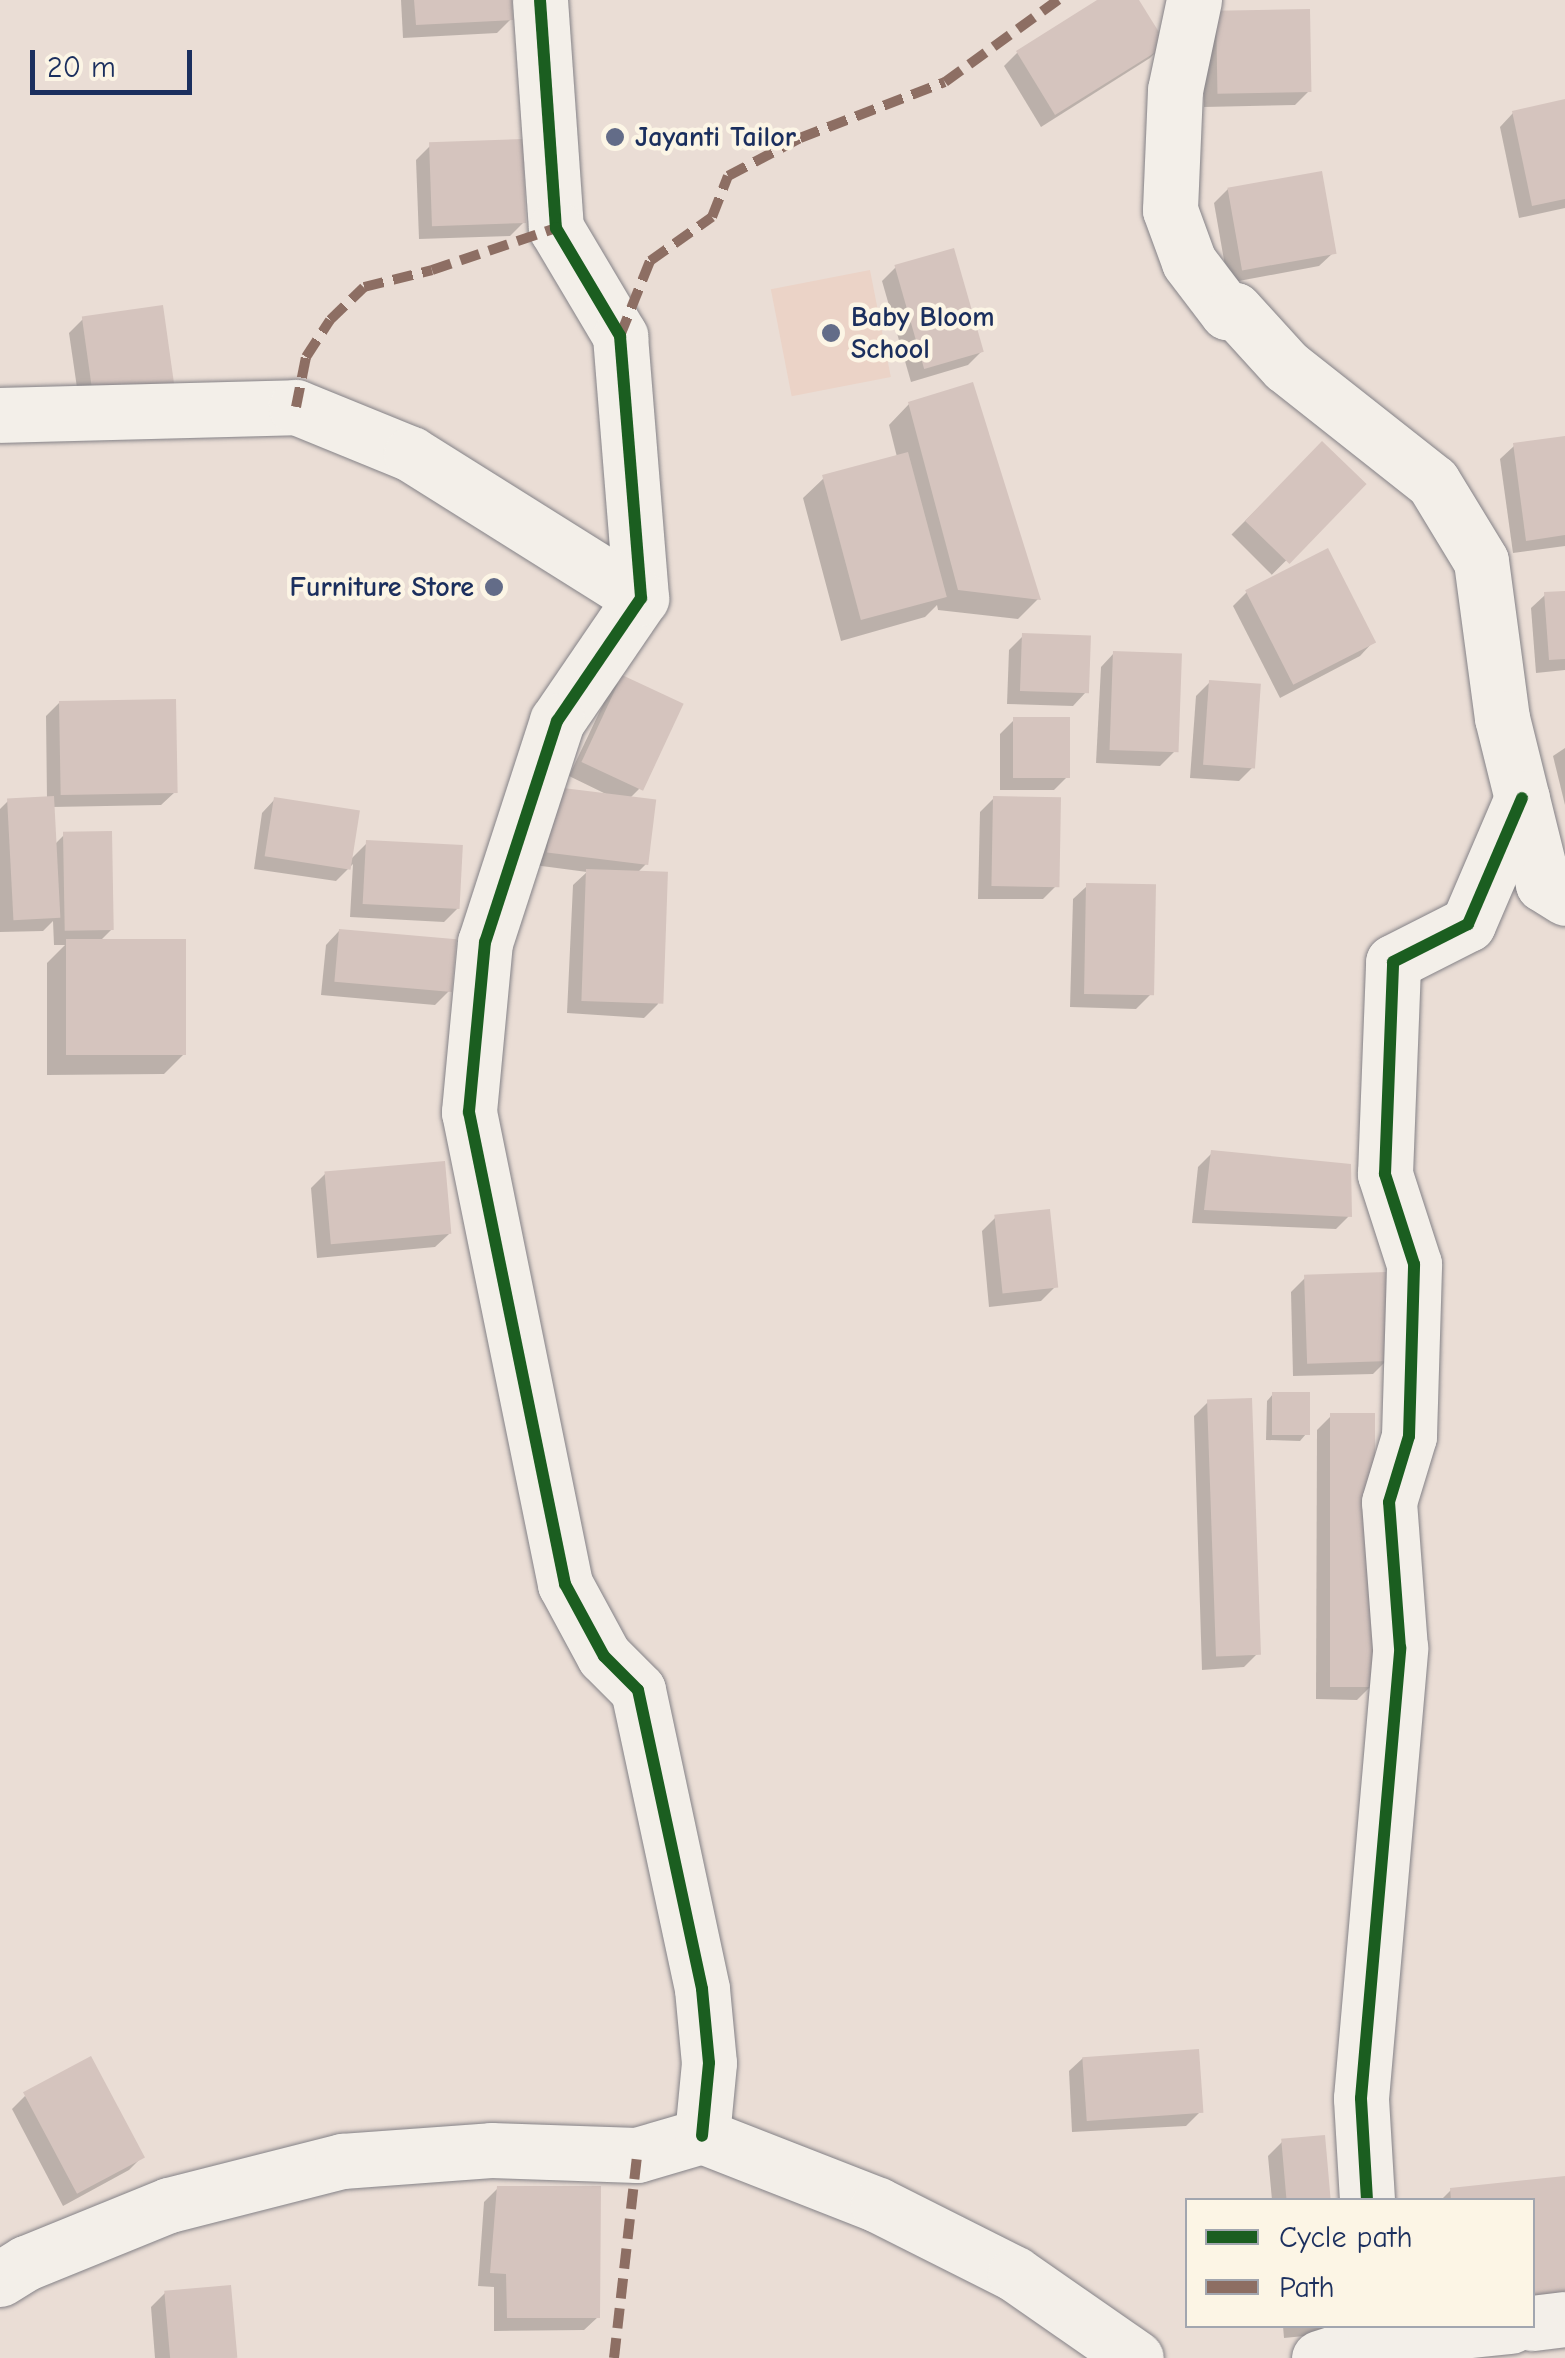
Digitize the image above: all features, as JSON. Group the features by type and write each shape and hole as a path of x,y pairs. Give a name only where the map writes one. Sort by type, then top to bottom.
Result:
{"street":[{"path":"540,0 556,228 620,336 641,598 557,721 485,942 469,1112 565,1584 604,1656 638,1690 702,1989 708,2063 702,2136"},
{"path":"1194,0 1175,90 1170,210 1189,262 1228,312 1234,310 1286,366 1433,482 1481,560 1502,718 1543,884 1565,898"},
{"path":"0,415 296,407 411,454 641,598"},
{"path":"1367,2198 1361,2098 1375,1893 1400,1648 1389,1502 1409,1436 1414,1264 1385,1174 1394,962 1468,924 1522,798"},
{"path":"0,2279 26,2263 168,2205 342,2161 491,2150 637,2155 702,2136 878,2205 1016,2274 1136,2358"},
{"path":"1535,2323 1565,2320"},
{"path":"1319,2358 1375,2341 1492,2328"}],"shaded area":[{"name":"Baby Bloom School","path":"870,270 891,377 792,396 771,289"}],"building":[{"path":"414,0 512,0 513,20 416,25"},
{"path":"1097,0 1139,0 1167,45 1055,115 1016,51"},
{"path":"1310,9 1311,92 1217,94 1216,11"},
{"path":"1565,99 1565,199 1532,206 1512,111"},
{"path":"523,139 526,223 432,226 429,142"},
{"path":"1322,171 1337,254 1242,270 1227,188"},
{"path":"954,248 984,352 924,369 894,265"},
{"path":"163,305 175,392 94,404 82,316"},
{"path":"973,382 1041,600 958,590 908,402"},
{"path":"1565,436 1565,535 1526,541 1513,443"},
{"path":"1322,441 1367,484 1289,564 1245,521"},
{"path":"908,452 947,597 861,620 822,475"},
{"path":"1328,548 1376,642 1293,685 1245,590"},
{"path":"1565,591 1565,659 1549,660 1544,592"},
{"path":"1022,633 1091,635 1089,693 1020,691"},
{"path":"1113,651 1182,653 1179,752 1110,750"},
{"path":"622,675 684,704 643,791 581,762"},
{"path":"1209,680 1261,684 1255,768 1203,765"},
{"path":"176,699 178,793 61,795 59,701"},
{"path":"1013,717 1070,717 1070,778 1013,778"},
{"path":"555,787 656,799 648,865 547,853"},
{"path":"54,796 60,918 13,920 7,798"},
{"path":"993,796 1061,797 1059,887 991,886"},
{"path":"274,797 360,811 351,870 265,856"},
{"path":"112,831 114,930 65,931 63,832"},
{"path":"366,840 463,845 460,909 363,904"},
{"path":"586,869 668,872 663,1004 581,1001"},
{"path":"1086,883 1156,884 1154,995 1084,994"},
{"path":"339,929 457,939 452,992 334,982"},
{"path":"66,939 186,939 186,1055 66,1055"},
{"path":"1211,1150 1351,1164 1352,1217 1204,1210"},
{"path":"445,1161 451,1234 331,1244 324,1172"},
{"path":"1050,1209 1058,1288 1003,1293 994,1215"},
{"path":"1386,1272 1389,1361 1307,1364 1304,1275"},
{"path":"1272,1392 1310,1392 1310,1435 1272,1435"},
{"path":"1252,1398 1261,1655 1216,1656 1207,1400"},
{"path":"1330,1413 1375,1413 1375,1687 1330,1687"},
{"path":"1199,2049 1203,2113 1087,2121 1082,2057"},
{"path":"91,2056 145,2158 77,2194 23,2092"},
{"path":"1325,2135 1331,2198 1286,2198 1281,2139"},
{"path":"1565,2176 1565,2300 1535,2304 1535,2198 1451,2198 1450,2188"},
{"path":"497,2186 601,2186 600,2318 507,2318 506,2274 490,2273"},
{"path":"231,2285 237,2358 170,2358 164,2291"}],"marked path":[{"path":"620,336 650,261 712,217 728,176 800,138 945,82 1058,0"},
{"path":"296,407 306,357 330,320 364,287 432,270 556,228"},
{"path":"614,2358 637,2155"}],"cycle path":[{"path":"540,0 556,228 620,336 641,598 557,721 485,942 469,1112 565,1584 604,1656 638,1690 702,1989 709,2063 702,2136"},
{"path":"1367,2198 1361,2098 1400,1648 1389,1502 1409,1436 1414,1264 1385,1174 1393,962 1468,924 1522,798"}],"place":[{"name":"Jayanti Tailor","path":"615,137"},
{"name":"Baby Bloom School","path":"831,333"},
{"name":"Furniture Store","path":"494,587"}]}
